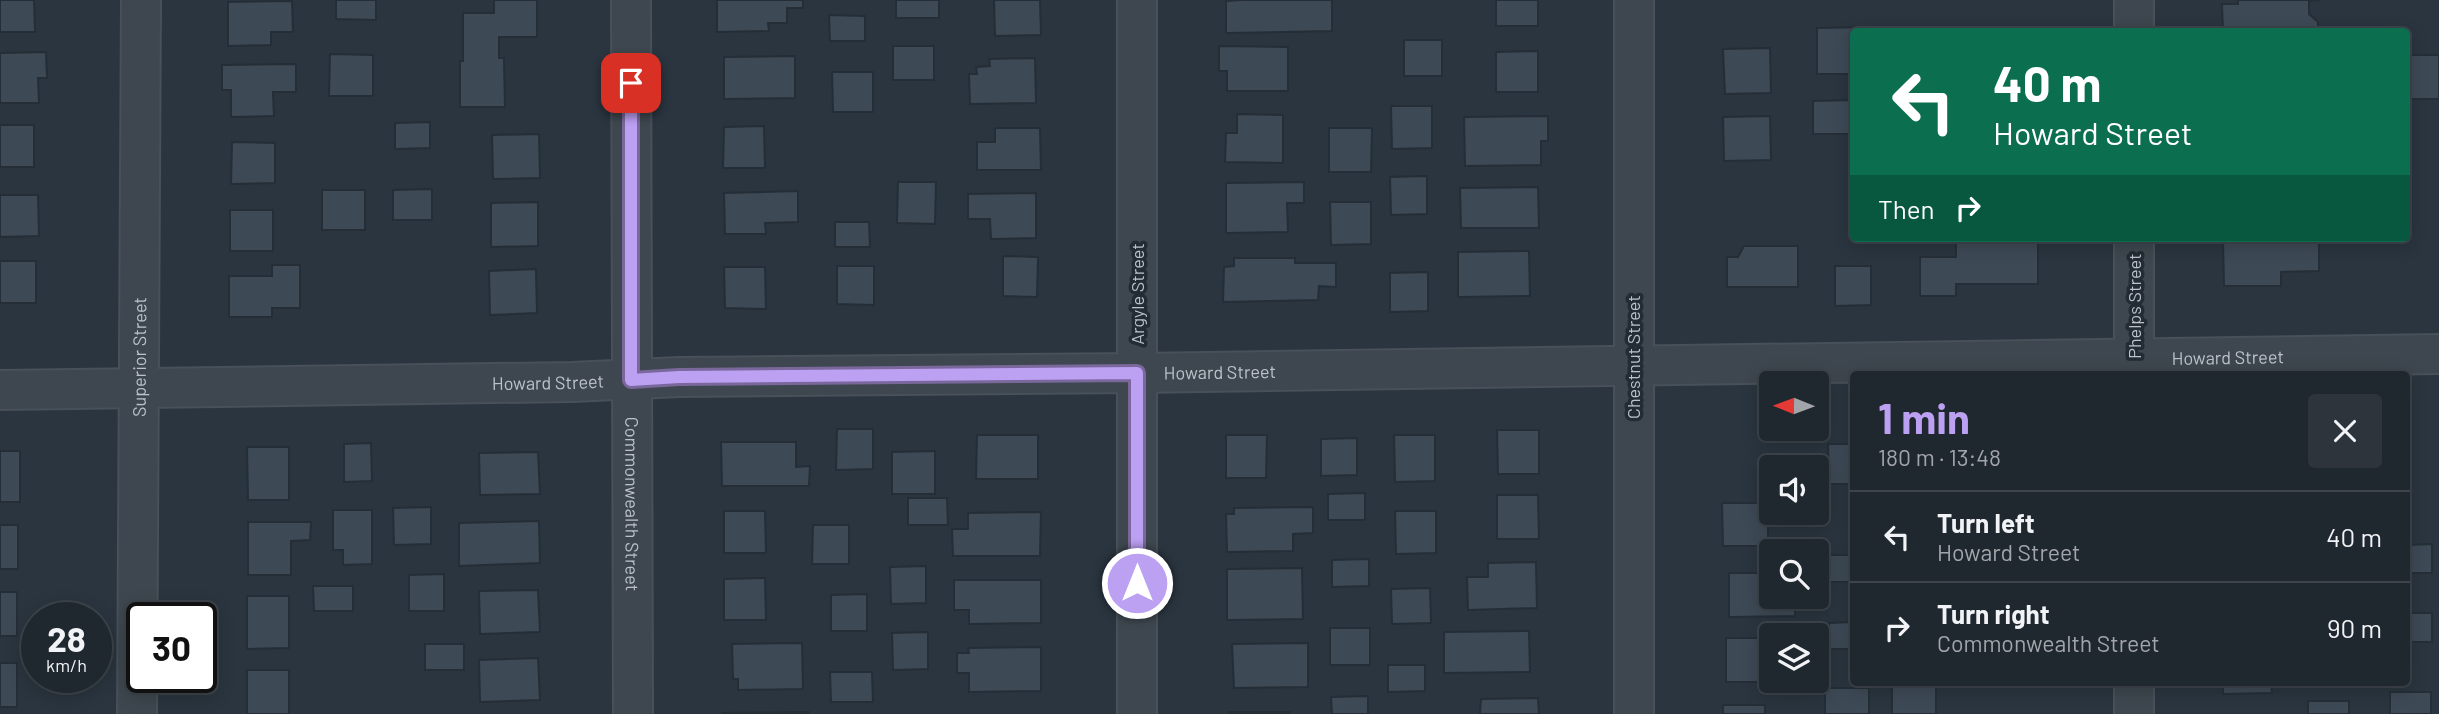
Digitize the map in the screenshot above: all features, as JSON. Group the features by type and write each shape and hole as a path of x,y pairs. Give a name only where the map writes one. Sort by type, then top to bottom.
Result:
{"street":[{"name":"Superior Street","path":"137,714 141,0"},
{"name":"Commonwealth Street","path":"631,0 633,714"},
{"name":"Argyle Street","path":"1137,0 1137,714"},
{"name":"Chestnut Street","path":"1634,0 1634,714"},
{"path":"2134,0 2134,28"},
{"name":"Phelps Street","path":"2134,242 2134,366"},
{"name":"Howard Street","path":"0,390 679,377 1634,365 2134,366 2439,354"},
{"path":"2134,686 2134,714"}],"building":[{"path":"0,0 34,0 35,32 0,32"},
{"path":"336,0 376,0 376,20 336,19"},
{"path":"494,0 537,0 537,37 499,37 499,58 504,58 505,107 460,107 463,13 494,13"},
{"path":"717,0 803,0 803,8 787,8 787,23 768,23 769,31 717,32"},
{"path":"896,0 939,0 939,18 896,18"},
{"path":"994,0 1040,0 1041,35 995,36"},
{"path":"1332,0 1332,31 1226,33 1226,1"},
{"path":"1496,0 1538,0 1538,26 1496,26"},
{"path":"2238,0 2320,0 2309,1 2309,14 2318,22 2318,28 2223,28 2222,4 2238,4"},
{"path":"292,1 293,32 271,32 271,45 228,46 228,2"},
{"path":"829,15 865,16 865,41 830,41"},
{"path":"1869,27 1850,28 1850,74 1817,74 1817,28"},
{"path":"1404,40 1442,40 1442,76 1404,76"},
{"path":"893,46 934,46 934,80 893,80"},
{"path":"1219,46 1288,47 1288,91 1227,91 1227,71 1219,71"},
{"path":"1770,48 1771,93 1725,94 1723,49"},
{"path":"1538,51 1538,92 1496,92 1496,52"},
{"path":"46,52 47,78 38,78 39,103 0,103 0,53"},
{"path":"330,54 373,55 373,96 329,96"},
{"path":"2410,55 2439,55 2439,99 2410,99"},
{"path":"795,56 795,98 724,99 724,57"},
{"path":"1035,58 1036,103 970,104 969,74 977,74 976,67 990,66 989,59"},
{"path":"296,64 296,92 273,92 274,116 231,117 231,90 222,90 222,65"},
{"path":"832,72 873,72 873,112 833,112"},
{"path":"1850,100 1850,134 1813,134 1813,101"},
{"path":"1391,106 1432,106 1432,148 1392,149"},
{"path":"1237,114 1283,115 1283,163 1225,162 1226,133 1237,133"},
{"path":"1548,116 1548,141 1541,141 1541,165 1465,166 1464,117"},
{"path":"1770,116 1771,160 1724,161 1723,117"},
{"path":"430,122 430,148 395,149 395,123"},
{"path":"0,125 34,125 34,167 0,167"},
{"path":"764,126 765,168 723,168 724,127"},
{"path":"995,128 1040,128 1041,170 977,170 977,142 995,142"},
{"path":"1329,128 1372,128 1371,172 1329,172"},
{"path":"539,134 540,178 493,179 492,135"},
{"path":"232,142 275,143 275,183 231,184"},
{"path":"1427,176 1427,214 1391,215 1390,177"},
{"path":"898,182 936,182 935,224 897,223"},
{"path":"1304,182 1304,203 1287,203 1288,232 1226,233 1226,183"},
{"path":"1538,187 1539,228 1461,228 1460,188"},
{"path":"432,189 432,220 393,220 393,190"},
{"path":"322,190 365,190 365,230 322,230"},
{"path":"798,191 798,222 765,223 766,234 725,234 724,193"},
{"path":"1036,193 1036,238 991,239 990,219 968,219 968,194"},
{"path":"0,195 38,195 39,236 0,237"},
{"path":"538,202 538,246 491,247 491,203"},
{"path":"1330,202 1371,202 1371,244 1331,245"},
{"path":"230,210 273,210 273,251 230,251"},
{"path":"835,222 869,222 870,247 835,247"},
{"path":"1956,242 2038,242 2038,284 1956,284 1956,296 1920,296 1920,257 1956,257"},
{"path":"2223,242 2319,242 2319,271 2281,272 2281,286 2224,286"},
{"path":"1744,246 1798,246 1798,287 1727,287 1727,257 1738,257"},
{"path":"1529,251 1530,296 1458,297 1458,252"},
{"path":"1003,256 1038,257 1037,297 1003,296"},
{"path":"1234,258 1295,258 1295,263 1336,263 1336,287 1319,286 1318,300 1223,302 1224,267 1234,266"},
{"path":"0,261 36,261 36,303 0,303"},
{"path":"272,265 300,265 300,308 272,308 272,317 229,317 229,276 272,276"},
{"path":"837,266 874,266 874,305 837,304"},
{"path":"1835,266 1871,266 1871,305 1835,306"},
{"path":"724,267 765,267 766,309 725,308"},
{"path":"536,269 537,313 490,315 489,271"},
{"path":"1428,272 1428,311 1390,312 1390,273"},
{"path":"837,429 873,429 873,469 836,470"},
{"path":"1497,430 1539,430 1539,474 1498,474"},
{"path":"977,435 1038,435 1038,479 976,479"},
{"path":"1226,435 1267,435 1266,478 1226,478"},
{"path":"1394,435 1435,435 1435,481 1395,482"},
{"path":"1357,438 1357,475 1321,476 1321,439"},
{"path":"721,442 796,442 796,467 810,466 809,486 722,486"},
{"path":"371,443 372,481 344,482 344,444"},
{"path":"1828,444 1850,444 1850,484 1829,484"},
{"path":"247,447 289,447 289,500 248,500"},
{"path":"0,451 20,451 20,502 0,502"},
{"path":"935,451 935,494 892,494 892,452"},
{"path":"538,452 540,494 480,495 479,453"},
{"path":"1365,493 1365,520 1328,520 1328,494"},
{"path":"1497,495 1538,495 1539,539 1497,539"},
{"path":"908,498 947,498 948,525 908,525"},
{"path":"1722,503 1759,503 1759,525 1768,525 1768,539 1759,539 1759,546 1723,546"},
{"path":"431,507 431,544 394,545 393,508"},
{"path":"1313,507 1313,533 1293,534 1293,551 1227,552 1226,514 1234,514 1234,508"},
{"path":"333,510 372,510 372,564 343,565 343,550 333,550"},
{"path":"724,511 765,511 766,553 724,553"},
{"path":"1395,511 1436,511 1436,553 1396,554"},
{"path":"1041,512 1040,556 953,556 952,529 968,529 968,513"},
{"path":"539,521 540,563 459,566 459,523"},
{"path":"248,522 311,522 310,540 291,541 291,575 248,575"},
{"path":"0,525 18,525 18,569 0,569"},
{"path":"813,525 849,525 849,564 812,564"},
{"path":"2432,544 2432,573 2410,573 2410,545"},
{"path":"1829,555 1850,555 1850,582 1829,582"},
{"path":"1369,559 1369,586 1332,587 1332,560"},
{"path":"1536,562 1537,608 1468,610 1467,577 1488,577 1488,563"},
{"path":"926,566 926,603 891,604 890,567"},
{"path":"1302,568 1303,619 1227,620 1227,569"},
{"path":"1729,573 1759,573 1759,609 1795,609 1795,616 1729,617"},
{"path":"444,574 444,611 409,611 409,575"},
{"path":"765,578 766,620 724,620 724,579"},
{"path":"954,580 1041,580 1041,623 969,624 969,610 954,610"},
{"path":"313,586 353,586 353,611 314,611"},
{"path":"1430,588 1431,623 1392,624 1391,589"},
{"path":"538,590 540,632 480,634 479,591"},
{"path":"0,592 17,592 17,636 0,636"},
{"path":"867,594 867,631 831,631 831,595"},
{"path":"247,596 289,596 289,648 247,649"},
{"path":"2410,613 2432,613 2432,642 2410,642"},
{"path":"1850,622 1850,649 1829,649 1829,623"},
{"path":"1330,628 1370,628 1370,665 1330,665"},
{"path":"1529,631 1530,672 1444,673 1444,632"},
{"path":"928,632 928,669 893,670 892,633"},
{"path":"1726,638 1759,638 1759,682 1726,682"},
{"path":"802,643 803,689 738,690 738,679 733,679 732,644"},
{"path":"1308,643 1308,687 1234,688 1232,644"},
{"path":"425,644 464,644 464,670 425,670"},
{"path":"1041,647 1041,691 969,692 969,673 957,673 957,653 969,653 968,648"},
{"path":"538,658 540,700 480,702 479,660"},
{"path":"0,663 17,663 17,707 0,707"},
{"path":"1388,665 1425,665 1425,691 1388,692"},
{"path":"247,670 289,670 289,714 247,714"},
{"path":"830,672 872,672 873,702 831,702"},
{"path":"2223,686 2271,686 2272,693 2223,694"},
{"path":"1892,687 1936,687 1936,714 1892,714"},
{"path":"1829,688 1869,688 1869,714 1825,714 1825,693 1829,693"},
{"path":"2390,692 2431,692 2431,714 2390,714"},
{"path":"1368,696 1368,714 1332,714 1331,697"},
{"path":"1538,698 1539,714 1480,714 1481,699"},
{"path":"2308,701 2349,701 2349,714 2308,714"},
{"path":"1723,705 1765,705 1765,714 1723,714"},
{"path":"1290,712 1290,714 1229,714"},
{"path":"722,713 809,714 722,714"}],"route":[{"path":"631,83 631,380 679,377 1137,373 1137,583"}]}
